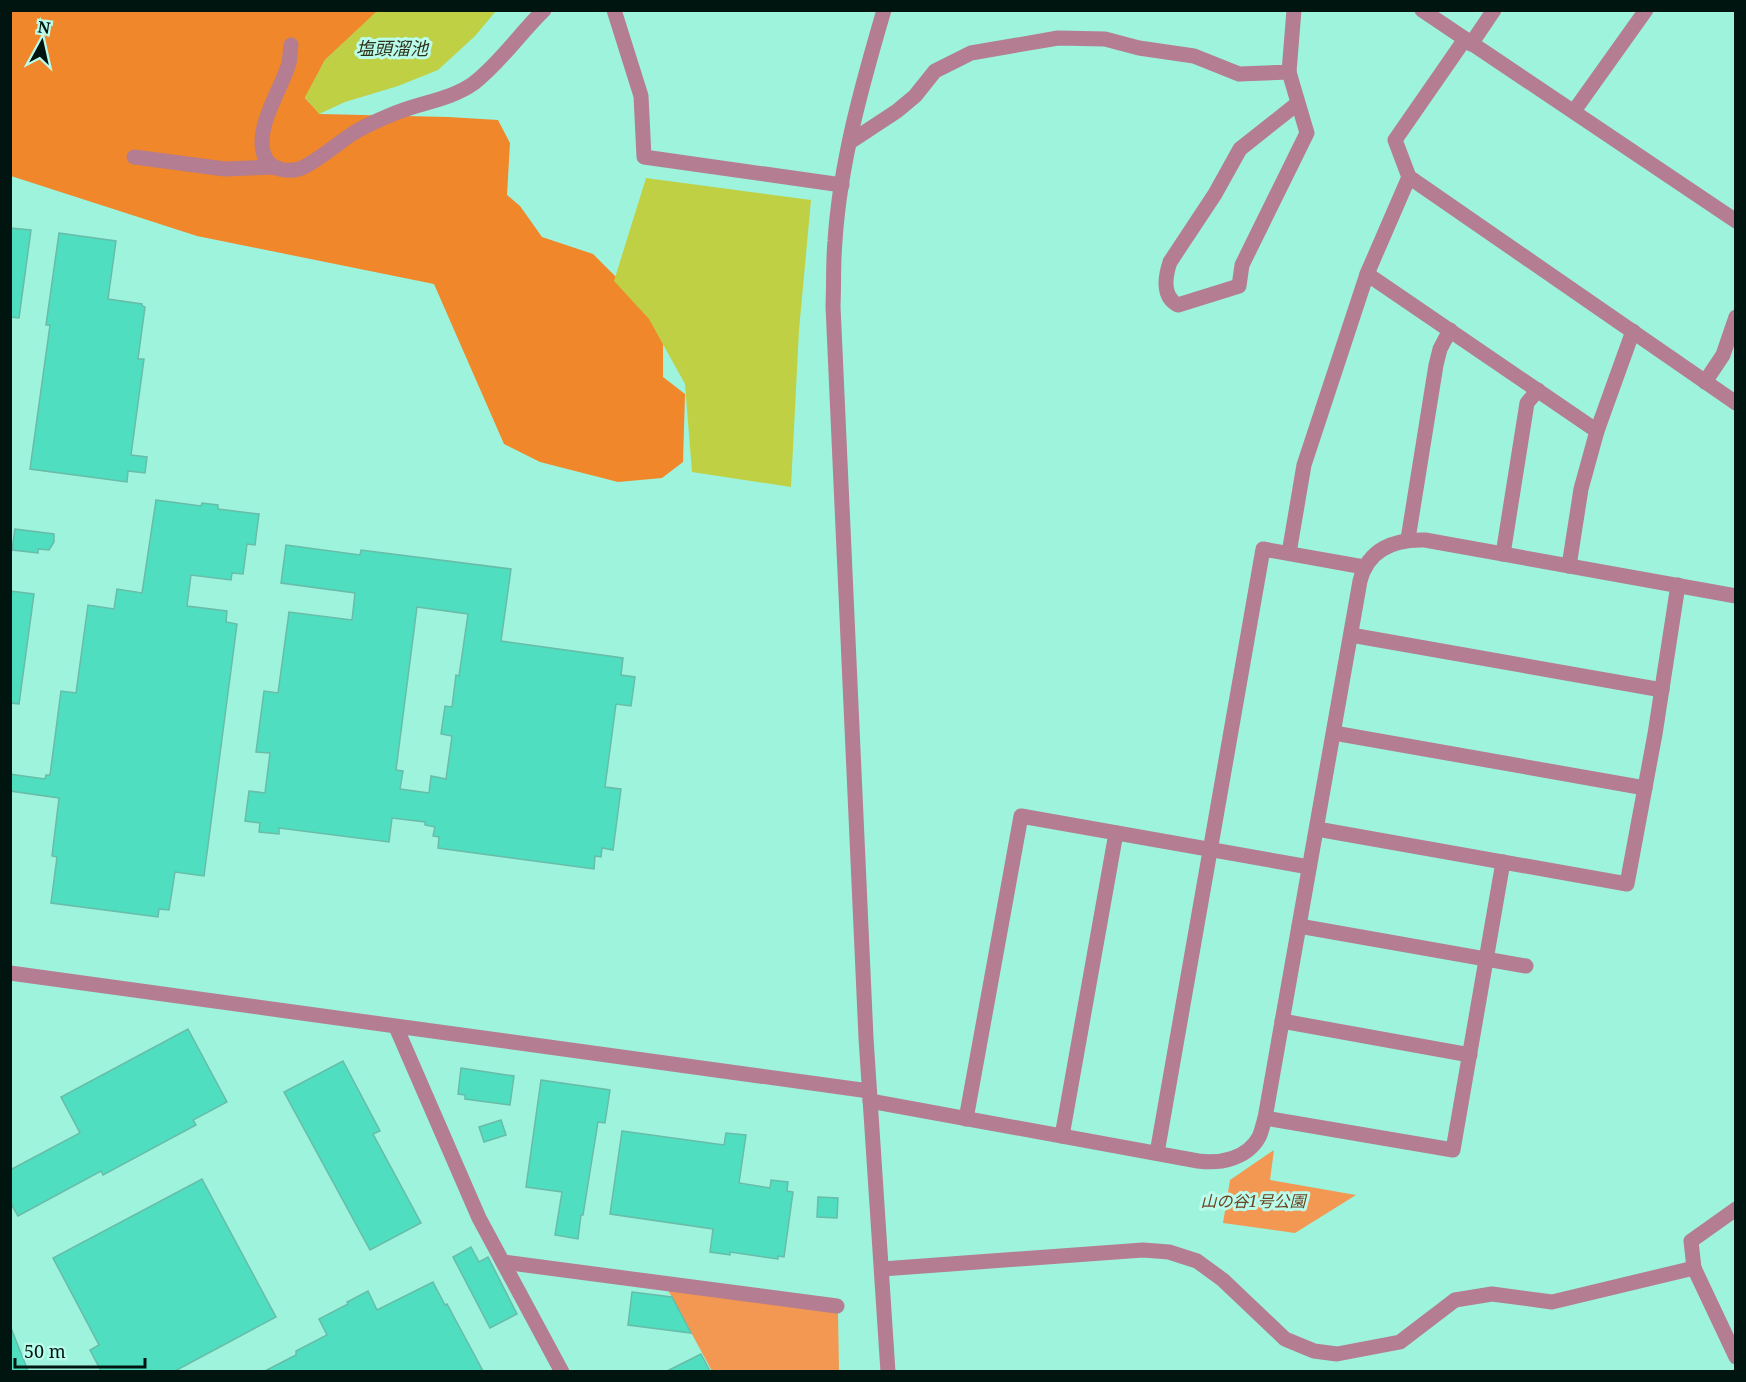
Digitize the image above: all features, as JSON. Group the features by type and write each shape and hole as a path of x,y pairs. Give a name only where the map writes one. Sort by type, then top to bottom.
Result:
{"street":[{"path":"134,157 225,169 274,167 288,170 300,169 355,132 397,112 449,96 473,84 493,66 544,10"},
{"path":"614,10 640,96 644,157 842,185"},
{"path":"884,10 850,142 842,185 834,240 833,306 869,1096 888,1371"},
{"path":"1294,10 1289,72 1307,133 1242,265 1239,286 1178,305 1171,302 1167,294 1166,274 1170,262 1215,194 1240,149 1298,103"},
{"path":"1422,10 1736,221"},
{"path":"1494,10 1395,140 1410,177 1736,403"},
{"path":"1574,111 1646,10"},
{"path":"850,142 897,111 915,96 935,71 971,53 1058,38 1105,39 1138,48 1194,56 1239,74 1289,72"},
{"path":"274,167 266,159 263,149 263,132 289,64 291,45"},
{"path":"1289,553 1304,465 1367,274 1410,177"},
{"path":"1367,274 1597,431"},
{"path":"1705,382 1723,355 1736,317"},
{"path":"1408,539 1436,365 1440,349 1450,330"},
{"path":"1569,566 1581,489 1597,431 1633,331"},
{"path":"1503,554 1527,403 1538,390"},
{"path":"10,973 869,1096 966,1119 1215,1163 1241,1154 1253,1144 1259,1137 1265,1118 1351,635 1364,567 1372,556 1392,544 1408,539 1425,540 1736,596"},
{"path":"1157,1154 1263,549 1364,567"},
{"path":"1317,829 1627,884 1662,690 1678,585"},
{"path":"1351,635 1662,690"},
{"path":"1334,733 1645,788"},
{"path":"966,1119 1021,816 1309,867"},
{"path":"1062,1136 1116,833"},
{"path":"1265,1118 1453,1150 1503,862"},
{"path":"1299,926 1526,966"},
{"path":"1282,1021 1470,1055"},
{"path":"396,1027 479,1218 562,1371"},
{"path":"1736,1209 1691,1241 1694,1268 1736,1357"},
{"path":"882,1269 1143,1250 1169,1251 1197,1261 1223,1280 1285,1339 1314,1351 1337,1354 1400,1342 1455,1300 1492,1294 1552,1302 1694,1268"},
{"path":"503,1262 837,1306"}],"green space":[{"name":"山の谷1号公園","path":"1274,1150 1270,1180 1356,1195 1295,1233 1223,1223 1230,1180"},
{"path":"668,1290 838,1312 839,1371 712,1371"}],"shaded area":[{"path":"11,11 378,11 325,60 305,98 320,114 498,120 510,143 507,195 520,206 542,237 593,254 637,298 663,337 663,377 685,394 683,462 662,478 618,482 540,462 504,444 434,284 197,236 11,176"}],"water":[{"name":"塩頭溜池","path":"378,10 496,11 475,36 438,70 398,86 345,102 319,114 305,97 325,60"},
{"path":"646,178 811,200 799,330 791,487 692,472 685,384 649,319 614,281"}],"building":[{"path":"10,228 31,230 19,318 10,317"},
{"path":"59,233 116,241 108,299 142,304 145,307 138,359 144,359 131,455 147,457 145,473 128,471 127,482 30,469 50,325 46,325"},
{"path":"156,500 201,506 202,503 218,505 218,509 259,514 255,545 247,544 243,574 232,573 231,580 191,575 187,606 227,611 226,622 237,624 204,876 175,872 169,910 159,909 158,917 51,903 57,857 52,856 59,798 10,791 10,774 45,779 46,775 50,775 61,691 76,693 88,605 114,609 117,589 142,593"},
{"path":"15,529 54,534 54,542 49,550 38,549 38,553 12,550"},
{"path":"286,545 360,555 361,550 511,569 501,641 623,658 621,675 635,677 631,706 616,704 605,787 621,789 613,850 602,848 601,857 595,856 594,869 438,848 439,837 433,836 435,827 425,825 425,822 392,818 389,842 279,828 279,834 259,832 260,823 245,821 249,791 265,793 270,753 256,752 264,691 278,693 289,612 352,620 355,593 281,583","holes":["417,607 468,614 459,676 456,675 452,707 445,706 441,734 452,736 446,779 431,776 429,793 400,789 403,771 396,770"]},
{"path":"10,591 34,594 19,704 10,703"},
{"path":"188,1029 227,1102 193,1120 196,1125 103,1175 101,1171 18,1216 10,1202 10,1170 80,1133 61,1097"},
{"path":"343,1061 380,1131 373,1134 421,1223 370,1250 284,1092"},
{"path":"461,1068 514,1076 510,1105 465,1099 465,1095 458,1094"},
{"path":"541,1080 610,1090 605,1123 598,1122 578,1239 555,1235 562,1192 526,1187"},
{"path":"501,1120 506,1135 484,1142 479,1127"},
{"path":"622,1131 724,1145 726,1133 746,1135 739,1183 770,1188 771,1180 788,1182 787,1191 793,1192 784,1257 778,1256 778,1259 730,1252 730,1255 710,1252 713,1229 610,1214"},
{"path":"202,1179 276,1317 175,1371 101,1371 90,1350 99,1345 53,1258"},
{"path":"818,1197 838,1198 837,1218 817,1217"},
{"path":"471,1247 479,1262 488,1257 517,1314 490,1328 453,1257"},
{"path":"433,1282 483,1371 265,1371 327,1335 319,1319 348,1304 347,1302 368,1291 377,1310"},
{"path":"632,1292 672,1297 691,1333 628,1325"},
{"path":"11,1328 28,1371 10,1371"},
{"path":"701,1354 710,1371 667,1371"}]}
